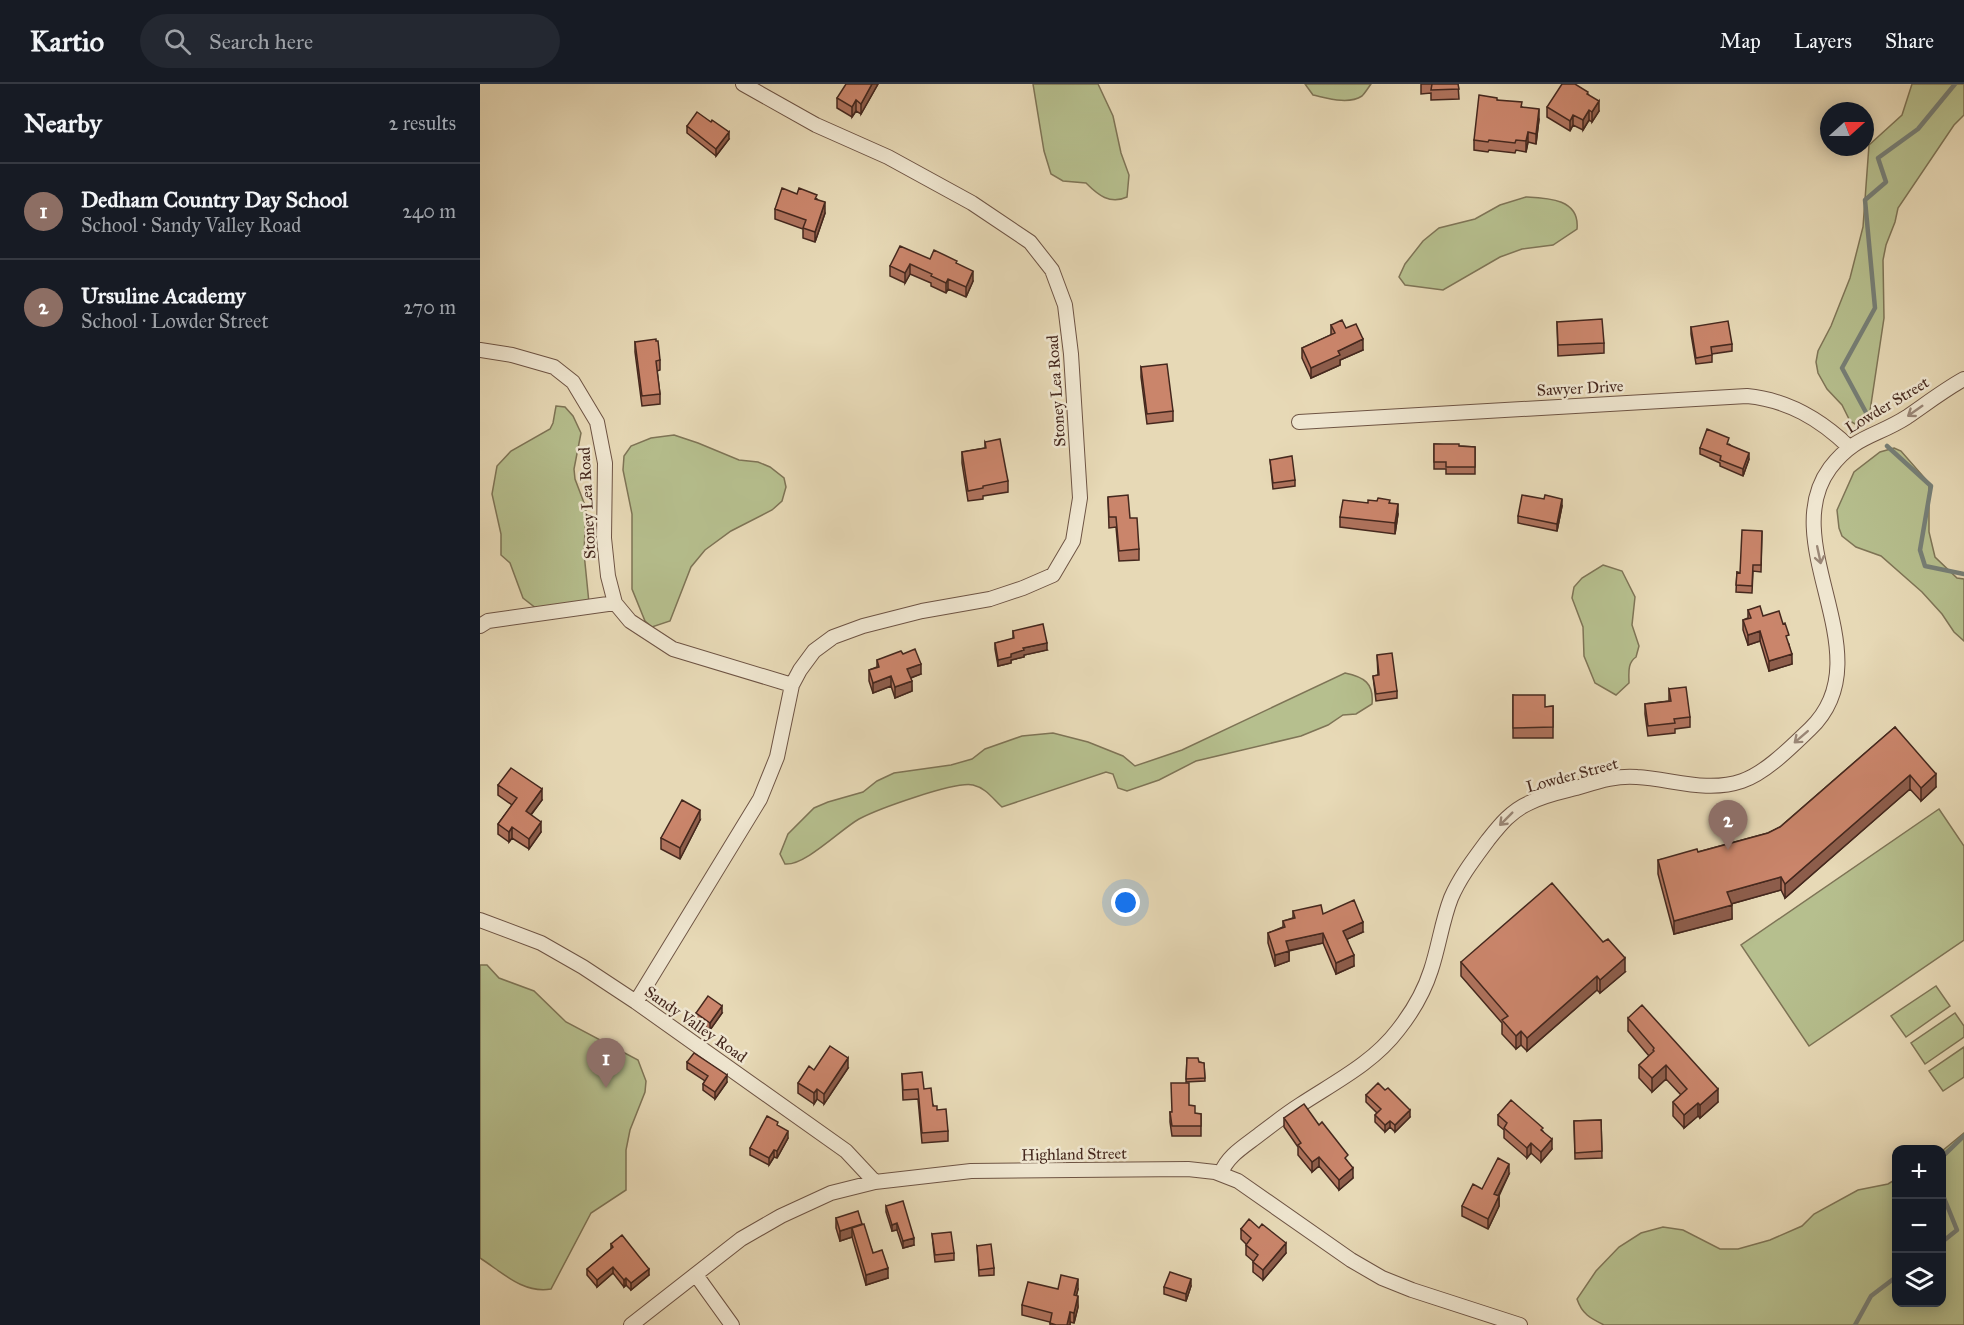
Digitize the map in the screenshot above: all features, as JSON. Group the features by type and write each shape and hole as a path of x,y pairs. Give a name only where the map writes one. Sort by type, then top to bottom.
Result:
{"street":[{"name":"Stoney Lea Road","path":"636,1002 760,799 777,757 792,685 814,651 833,637 863,626 922,611 990,599 1053,575 1072,541 1080,498 1071,354 1065,305 1052,270 1030,242 972,203 888,157 816,125 743,84"},
{"name":"Stoney Lea Road","path":"480,350 512,355 554,367 573,382 597,422 605,463 604,538 608,576 615,603 630,621 673,649 792,685"},
{"name":"Lowder Street","path":"1221,1173 1226,1162 1235,1153 1291,1111 1368,1060 1398,1030 1414,1008 1426,984 1455,889 1491,836 1514,812 1538,798 1615,777 1640,777 1708,786 1741,781 1767,766 1810,729 1821,717 1831,698 1837,654 1815,534 1815,498 1824,478 1849,447 1862,438 1898,422 1964,379"},
{"name":"Sawyer Drive","path":"1299,422 1747,396 1770,399 1807,414 1824,425 1849,447"},
{"path":"480,626 488,621 615,603"},
{"name":"Sandy Valley Road","path":"480,920 541,943 636,1002 846,1151 875,1182"},
{"name":"Highland Street","path":"631,1325 741,1239 781,1216 831,1193 875,1182 970,1171 1188,1169 1221,1173 1246,1186 1371,1272 1484,1320 1520,1325"},
{"path":"696,1275 732,1325"}],"green space":[{"path":"1033,84 1098,84 1113,116 1121,153 1129,175 1127,197 1110,199 1100,195 1086,183 1063,181 1051,174 1044,151"},
{"path":"1305,84 1371,84 1362,96 1344,100 1313,95"},
{"path":"1912,84 1964,84 1964,115 1954,125 1898,208 1886,245 1883,260 1884,318 1870,411 1861,424 1855,424 1850,421 1842,405 1827,389 1818,373 1816,362 1818,351 1831,326 1850,278 1863,227 1868,156 1874,156 1874,140 1902,115"},
{"path":"1526,197 1544,198 1568,206 1577,219 1577,229 1553,245 1522,249 1500,257 1443,290 1405,285 1399,277 1405,264 1423,241 1439,228 1475,219 1500,205"},
{"path":"556,406 565,407 573,416 581,433 574,469 575,479 586,508 584,553 589,603 537,609 523,598 510,563 501,555 501,534 492,494 497,466 511,451 550,429"},
{"path":"674,435 739,460 758,462 770,467 784,478 786,487 782,501 772,510 731,531 705,550 691,567 670,621 652,627 645,621 632,589 632,514 623,470 624,456 631,446 651,438"},
{"path":"1894,448 1901,451 1929,483 1929,532 1935,557 1957,578 1964,579 1964,641 1922,592 1881,556 1856,547 1842,536 1839,528 1837,510 1854,472 1880,452"},
{"path":"1603,565 1622,571 1635,597 1632,625 1639,646 1636,657 1630,665 1629,683 1616,695 1595,683 1584,656 1583,627 1572,598 1574,587 1582,578"},
{"path":"1345,673 1366,682 1371,691 1372,704 1356,714 1343,715 1328,725 1301,736 1196,761 1159,780 1127,791 1118,788 1113,774 1106,772 1002,807 978,786 950,787 899,803 859,819 812,853 793,863 785,864 780,854 788,834 814,808 863,792 877,781 894,773 951,765 972,759 985,749 1022,736 1053,733 1088,742 1123,756 1135,766 1182,750"},
{"path":"1939,809 1964,846 1964,940 1809,1046 1741,945"},
{"path":"480,965 487,965 499,978 534,991 566,1022 638,1060 646,1081 645,1092 630,1130 626,1150 626,1190 591,1213 551,1289 541,1290 522,1285 480,1258"},
{"path":"1936,986 1950,1006 1906,1037 1891,1016"},
{"path":"1955,1013 1964,1026 1964,1037 1925,1064 1911,1043"},
{"path":"1964,1047 1964,1077 1943,1091 1929,1071"},
{"path":"1964,1133 1964,1325 1604,1325 1587,1315 1579,1304 1577,1299 1596,1271 1619,1247 1641,1233 1663,1227 1683,1230 1720,1249 1738,1249 1770,1240 1802,1226 1814,1214 1858,1190 1892,1182 1892,1307 1946,1307 1946,1148"}],"building":[{"path":"846,84 872,84 861,104 856,100 852,107 837,98"},
{"path":"1432,84 1458,84 1459,89 1431,90"},
{"path":"1562,84 1575,84 1599,101 1592,112 1589,110 1583,120 1573,115 1570,121 1547,107"},
{"path":"1479,95 1497,98 1497,100 1522,102 1521,107 1539,109 1536,134 1528,132 1526,141 1516,140 1515,143 1474,140"},
{"path":"697,112 729,132 716,149 687,126"},
{"path":"782,188 797,194 799,188 817,195 815,199 825,202 815,232 803,228 806,220 775,209"},
{"path":"900,246 930,259 934,250 957,261 956,263 973,271 966,287 948,279 946,283 910,264 905,273 890,266"},
{"path":"1602,319 1604,343 1558,345 1557,322"},
{"path":"1342,320 1346,328 1356,324 1363,339 1338,351 1340,355 1311,368 1302,348 1335,333 1331,325"},
{"path":"1728,321 1732,344 1711,347 1712,355 1696,358 1691,327"},
{"path":"656,339 660,360 656,361 660,394 642,396 635,342"},
{"path":"1167,364 1173,411 1147,414 1141,367"},
{"path":"1707,429 1729,438 1727,444 1749,453 1743,469 1720,460 1721,456 1700,448"},
{"path":"1000,439 1008,481 968,491 962,452 986,448 985,442"},
{"path":"1434,444 1459,444 1459,446 1475,447 1475,467 1446,467 1446,462 1434,462"},
{"path":"1292,456 1295,480 1273,483 1270,460"},
{"path":"1128,495 1130,518 1137,518 1139,549 1119,551 1116,517 1109,517 1108,497"},
{"path":"1522,495 1544,499 1545,495 1562,499 1557,524 1518,516"},
{"path":"1378,498 1398,504 1395,523 1340,517 1343,500 1368,503 1368,500 1377,501"},
{"path":"1742,530 1762,531 1761,565 1753,565 1752,586 1736,585 1737,572 1740,573"},
{"path":"1760,606 1763,616 1779,611 1789,635 1786,636 1792,654 1769,661 1760,631 1748,635 1743,620 1751,618 1748,610"},
{"path":"1043,624 1047,643 1023,648 1024,650 1011,654 1011,657 998,660 995,643 1014,638 1013,631"},
{"path":"915,649 921,664 907,669 912,681 895,687 891,676 873,683 869,670 879,667 877,660 901,651 903,654"},
{"path":"1392,653 1397,691 1376,694 1373,676 1379,675 1377,655"},
{"path":"1686,687 1690,717 1674,719 1675,723 1648,726 1645,704 1671,701 1669,689"},
{"path":"1513,695 1545,695 1545,707 1553,706 1553,727 1513,728"},
{"path":"1895,727 1936,774 1921,788 1910,775 1785,884 1781,877 1727,892 1732,905 1674,921 1658,860 1697,849 1698,852 1768,833 1780,827"},
{"path":"511,768 542,789 526,811 541,822 529,839 512,827 509,832 498,824 517,798 498,785"},
{"path":"682,800 700,810 680,848 661,838"},
{"path":"1552,883 1603,942 1608,939 1625,958 1600,980 1597,976 1527,1038 1521,1031 1516,1036 1502,1020 1508,1016 1461,962"},
{"path":"1354,900 1363,922 1343,931 1354,955 1336,963 1323,933 1286,941 1289,951 1275,955 1268,933 1285,927 1283,921 1295,918 1293,911 1321,905 1323,914"},
{"path":"708,996 722,1006 710,1023 696,1013"},
{"path":"1642,1005 1718,1089 1684,1115 1673,1102 1687,1089 1666,1065 1652,1078 1639,1065 1654,1051 1654,1048 1628,1018"},
{"path":"830,1046 848,1058 824,1094 817,1089 814,1093 798,1083 809,1066 814,1070"},
{"path":"694,1053 727,1075 715,1092 703,1084 708,1076 687,1062"},
{"path":"1187,1058 1198,1058 1199,1062 1204,1063 1205,1078 1186,1079"},
{"path":"922,1072 924,1089 931,1088 933,1106 937,1106 937,1110 946,1109 948,1131 922,1133 918,1089 903,1090 902,1074"},
{"path":"1171,1083 1189,1083 1189,1105 1195,1106 1195,1113 1201,1114 1201,1126 1172,1126"},
{"path":"1378,1083 1385,1090 1388,1088 1410,1110 1395,1125 1390,1121 1385,1125 1375,1115 1381,1109 1366,1095"},
{"path":"1511,1100 1552,1139 1541,1152 1531,1143 1527,1148 1504,1128 1507,1123 1498,1115"},
{"path":"1304,1104 1319,1125 1322,1122 1348,1155 1345,1158 1353,1168 1339,1180 1319,1157 1312,1162 1298,1145 1301,1143 1284,1118"},
{"path":"767,1116 788,1131 777,1151 774,1150 769,1158 750,1148"},
{"path":"1601,1120 1602,1151 1575,1153 1574,1121"},
{"path":"1498,1158 1509,1164 1494,1194 1499,1196 1488,1219 1462,1206 1473,1184 1482,1189"},
{"path":"903,1201 914,1238 903,1241 897,1223 892,1225 886,1206"},
{"path":"858,1211 862,1224 840,1231 836,1218"},
{"path":"1249,1219 1259,1228 1262,1224 1286,1243 1263,1270 1253,1262 1258,1255 1246,1245 1251,1238 1241,1229"},
{"path":"864,1224 873,1253 882,1250 888,1268 866,1275 852,1228"},
{"path":"951,1232 954,1253 935,1255 932,1234"},
{"path":"622,1235 649,1269 631,1283 626,1278 624,1280 613,1267 597,1280 587,1269 613,1247 611,1244"},
{"path":"991,1244 994,1268 979,1270 977,1246"},
{"path":"1170,1272 1191,1279 1186,1294 1164,1287"},
{"path":"1061,1275 1078,1279 1074,1295 1078,1296 1074,1313 1070,1312 1067,1325 1050,1323 1052,1313 1022,1305 1028,1282 1058,1289"}],"waterway":[{"path":"1869,418 1842,368 1875,308 1865,200 1886,182 1878,158 1918,129 1955,84"},
{"path":"1887,446 1931,486 1920,550 1925,566 1964,574"},
{"path":"1946,1153 1964,1136"},
{"path":"1946,1203 1957,1230 1946,1239"},
{"path":"1855,1325 1871,1296 1892,1280"}],"place":[{"name":"Ursuline Academy","path":"1728,850"},
{"name":"Dedham Country Day School","path":"606,1088"}]}
